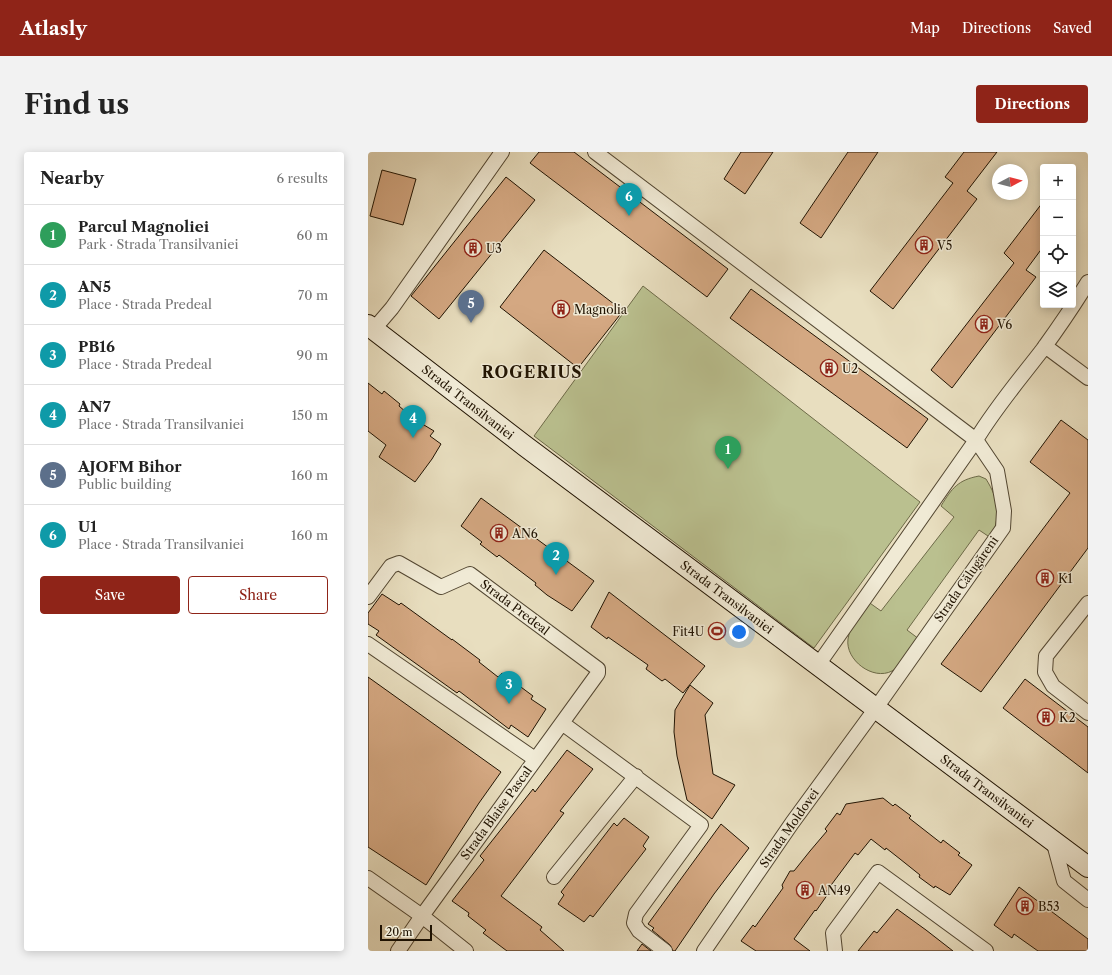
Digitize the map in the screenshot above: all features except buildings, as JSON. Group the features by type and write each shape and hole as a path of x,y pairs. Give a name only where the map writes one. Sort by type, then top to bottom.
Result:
{"main road":[{"name":"Strada Transilvaniei","path":"371,327 525,446 1088,867"}],"street":[{"path":"371,327 392,308 502,152"},
{"path":"595,152 976,440"},
{"path":"818,665 976,440 986,423 1071,310 1088,282"},
{"path":"1045,346 1088,378"},
{"name":"Strada Călugăreni","path":"876,708 1002,528 1004,511 997,471 976,440"},
{"name":"Strada Predeal","path":"368,597 392,566 399,563 440,587 470,574 598,669 596,676"},
{"path":"1088,603 1046,656 1045,672 1053,686 1088,713"},
{"path":"368,644 535,759"},
{"name":"Strada Blaise Pascal","path":"398,951 596,676"},
{"name":"Strada Moldovei","path":"707,950 792,823 876,708"},
{"path":"562,723 701,825 636,914 634,923 639,931 665,951"},
{"path":"554,877 636,776"},
{"path":"1053,840 1064,881 1088,900"},
{"path":"835,951 833,933 878,872 986,951"},
{"path":"368,878 422,916 466,951"}],"green space":[{"path":"643,286 920,502 814,648 534,436"},
{"path":"979,476 986,479 996,501 997,515 991,538 979,530 907,630 919,639 900,665 892,671 885,673 869,671 862,667 851,654 848,647 849,634 858,615 867,601 881,611 954,517 941,506 949,494 956,486 966,480"}],"place":[{"name":"U1","path":"629,216"},
{"name":"V5","path":"924,245"},
{"name":"U3","path":"473,248"},
{"name":"Magnolia","path":"561,309"},
{"name":"AJOFM Bihor","path":"471,323"},
{"name":"V6","path":"984,324"},
{"name":"U2","path":"829,368"},
{"name":"AN7","path":"413,438"},
{"name":"Parcul Magnoliei","path":"728,469"},
{"name":"AN6","path":"499,533"},
{"name":"AN5","path":"556,575"},
{"name":"K1","path":"1045,578"},
{"name":"Fit4U","path":"717,631"},
{"name":"PB16","path":"509,704"},
{"name":"K2","path":"1046,717"},
{"name":"AN49","path":"805,890"},
{"name":"B53","path":"1025,906"}],"district":[{"name":"ROGERIUS","path":"532,372"}]}
